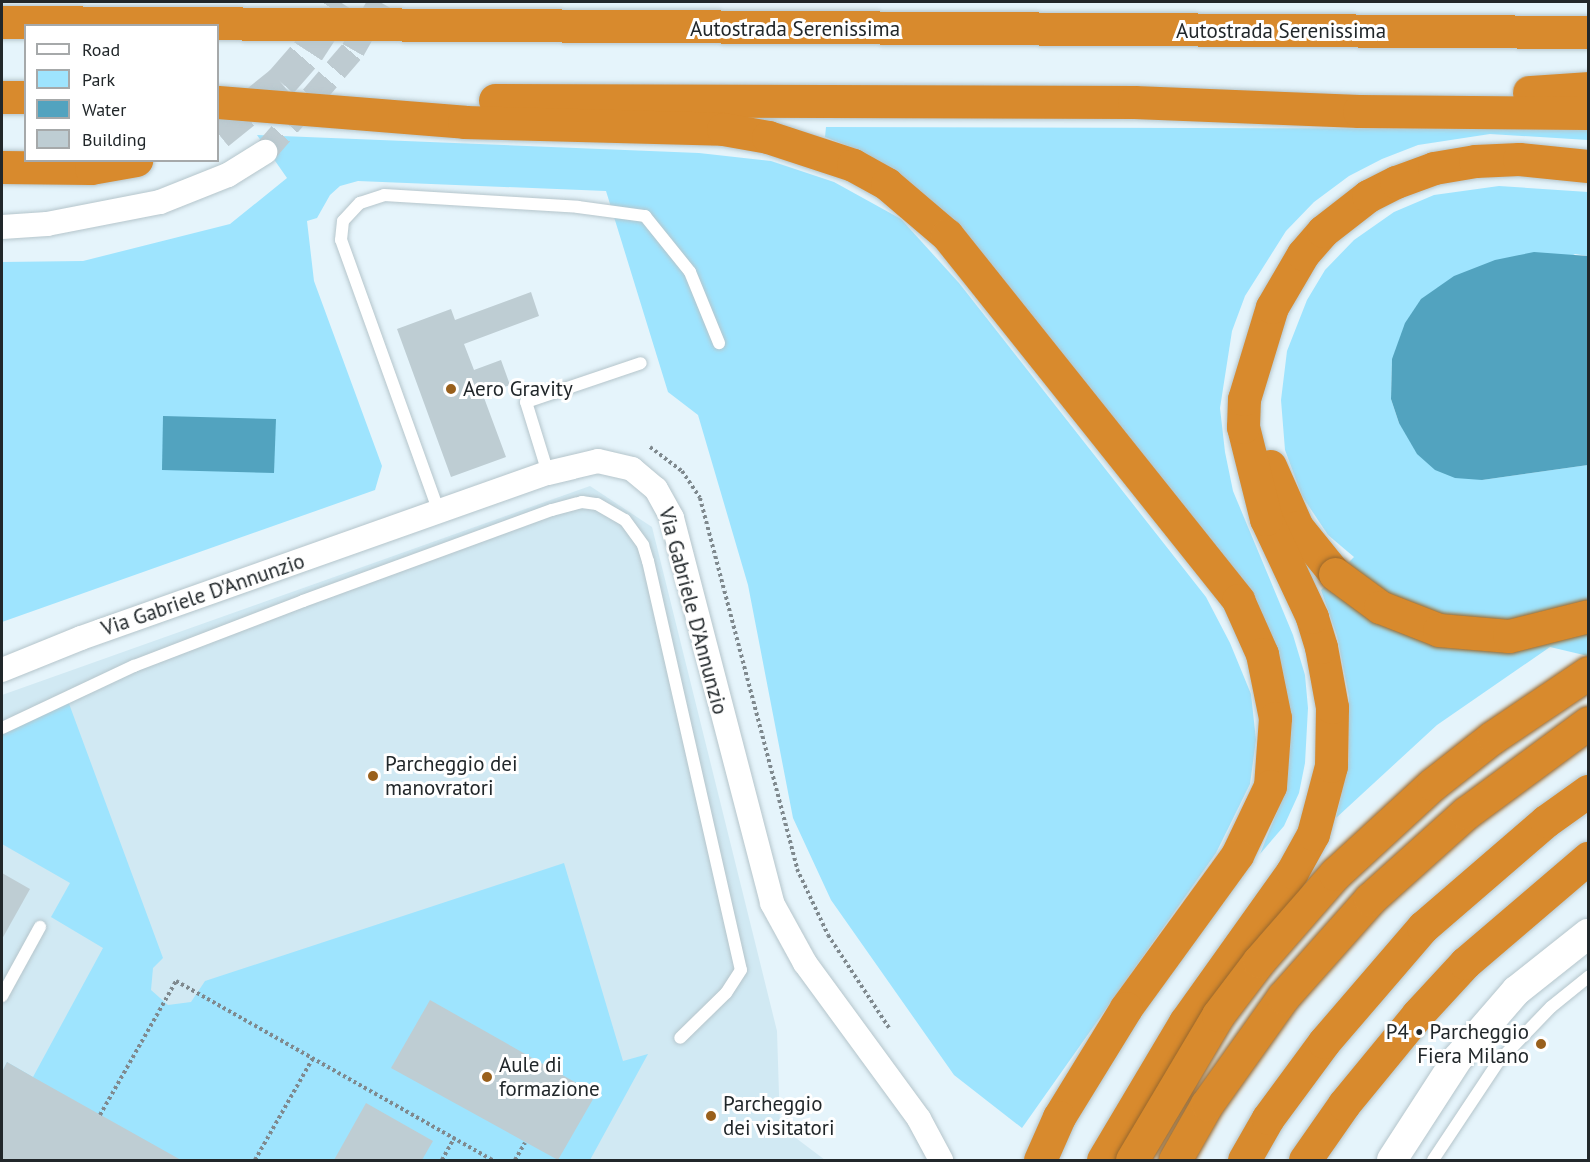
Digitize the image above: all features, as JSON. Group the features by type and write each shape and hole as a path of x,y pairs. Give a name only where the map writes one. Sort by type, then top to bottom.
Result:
{"highway":[{"name":"Autostrada Serenissima","path":"2,22 1588,32"},
{"path":"219,100 1134,102 1588,88"},
{"path":"2,97 24,98"},
{"path":"219,100 464,122 723,129 768,137 853,165 888,184 947,235 1238,600 1262,654 1275,718 1270,786 1237,855 1126,1008 1059,1117 1040,1161"},
{"path":"1134,102 1359,111 1588,113"},
{"path":"1103,1161 1185,1022 1275,898 1313,834 1331,766 1332,708 1315,627 1266,519 1243,427 1244,399 1260,336 1285,283 1303,255 1323,231 1368,196 1434,168 1475,161 1519,159 1588,166"},
{"path":"2,167 91,168 125,162"},
{"path":"1260,336 1258,391 1265,451 1297,527 1335,574 1380,607 1439,630 1509,636 1588,616"},
{"path":"1132,1161 1218,1015 1266,952 1335,874 1433,784 1493,737 1588,673"},
{"path":"1175,1161 1220,1086 1283,997 1370,899 1466,813 1588,723"},
{"path":"1244,1161 1269,1118 1324,1042 1423,927 1520,842 1588,791"},
{"path":"1305,1161 1389,1046 1465,963 1588,858"}],"street":[{"path":"2,226 57,222 160,202 228,175 266,152"},
{"name":"Via Gabriele D'Annunzio","path":"2,670 81,638 548,473 583,462 621,464 648,480 666,502 772,903 805,963 919,1119 941,1161"},
{"path":"1392,1161 1458,1058 1516,991 1588,934"}],"lane":[{"path":"439,512 341,240 343,221 360,203 384,195 578,207 645,216 690,272 719,343"},
{"path":"548,473 526,402 641,363"},
{"path":"2,728 134,666 303,601 552,510 582,502 597,504 625,520 643,545 648,561 741,970 726,993 680,1038"},
{"path":"2,996 40,927"},
{"path":"1433,1161 1498,1062 1551,1007 1588,977"}],"path":[{"path":"647,445 675,463 700,498 797,869 828,935 891,1032"},
{"path":"100,1115 176,981 493,1161"},
{"path":"255,1161 313,1058"},
{"path":"442,1161 454,1138"},
{"path":"515,1161 525,1143"}],"shaded area":[{"path":"590,486 652,527 777,1031 780,1126 825,1160 2,1160 2,695"}],"green space":[{"path":"826,127 1588,129 1588,140 1490,134 1418,145 1382,159 1349,176 1314,202 1286,231 1245,296 1232,331 1220,408 1225,452 1233,491 1293,635 1305,675 1308,708 1305,763 1299,793 1284,826 1260,854 1279,807 1289,718 1284,676 1268,631 975,245 931,200 893,170 856,149 825,137"},
{"path":"257,135 699,153 771,161 834,182 901,219 959,283 1206,597 1230,643 1251,694 1256,740 1250,784 1216,853 1022,1128 954,1075 831,900 793,818 748,585 698,415 668,392 606,191 358,181 340,186 330,195 317,218 307,221 314,281 382,466 375,490 2,622 2,262 83,261 230,224 287,178"},
{"path":"1499,186 1588,192 1588,256 1575,254 1392,359 1391,399 1399,423 1482,480 1588,465 1588,656 1550,647 1437,725 1336,818 1349,760 1349,697 1337,636 1321,590 1354,557 1328,535 1302,496 1285,450 1281,400 1287,351 1307,300 1325,270 1354,240 1394,212 1434,195"},
{"path":"68,701 163,958 153,968 151,990 168,1005 191,1002 205,981 564,863 623,1061 648,1054 590,1160 2,1160 2,1072 7,1062 33,1077 103,948 51,917 70,883 2,844 2,726"}],"water":[{"path":"1534,252 1588,256 1588,465 1482,480 1455,478 1435,470 1417,454 1399,423 1391,399 1392,359 1405,323 1421,299 1454,276 1495,260"},
{"path":"163,416 276,419 274,473 162,470"}],"building":[{"path":"531,292 539,316 464,344 474,370 501,360 510,385 483,395 506,457 451,477 397,329 451,309 455,320"},
{"path":"2,873 30,889 2,939"},
{"name":"Aule di formazione","path":"430,1000 596,1094 558,1160 391,1068"},
{"path":"7,1062 181,1160 2,1160 2,1072"},
{"path":"366,1103 433,1141 422,1160 334,1160"}],"tunnel":[{"path":"219,132 281,82 308,51 340,2"},
{"path":"265,152 353,50 380,2"}],"place":[{"name":"Aero Gravity","path":"451,389"},
{"name":"Parcheggio dei manovratori","path":"373,776"},
{"name":"P4 • Parcheggio Fiera Milano","path":"1541,1044"},
{"name":"Aule di formazione","path":"487,1077"},
{"name":"Parcheggio dei visitatori","path":"711,1116"}]}
